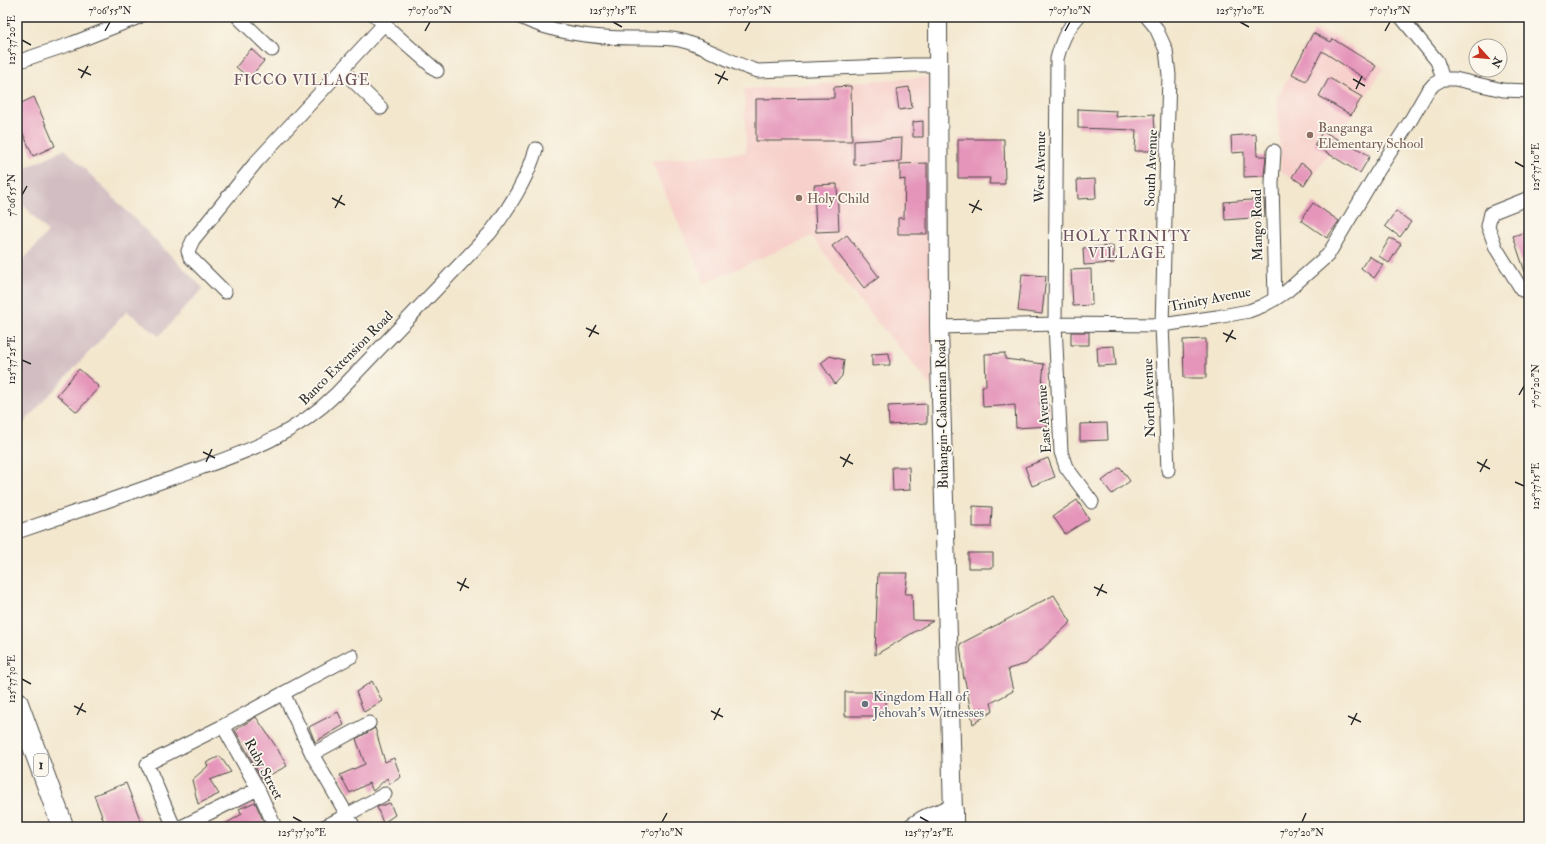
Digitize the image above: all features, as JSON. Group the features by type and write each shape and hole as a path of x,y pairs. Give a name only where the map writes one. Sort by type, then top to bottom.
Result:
{"highway":[{"name":"1","path":"17,702 63,827"}],"main road":[{"name":"Buhangin-Cabantian Road","path":"938,17 939,327 953,819"},
{"path":"914,827 942,812 953,819"}],"street":[{"path":"17,62 73,43 139,17"},
{"path":"238,17 272,50"},
{"path":"520,17 562,31 583,36 633,38 651,37 678,40 700,46 742,67 758,71 900,65 939,65"},
{"name":"West Avenue","path":"1054,324 1057,59 1061,42 1070,26 1078,17"},
{"name":"South Avenue","path":"1147,17 1156,28 1166,50 1169,75 1162,325"},
{"path":"1401,17 1436,61 1443,79 1455,79 1503,90 1529,91"},
{"path":"225,292 190,257 188,251 190,246 257,161 342,70 380,21 437,71"},
{"path":"342,70 381,108"},
{"name":"Trinity Avenue","path":"939,327 1054,324 1162,325 1249,311 1275,299 1328,256 1427,92 1434,84 1443,79"},
{"name":"Banco Extension Road","path":"17,532 243,452 286,433 306,420 322,408 337,393 490,233 520,188 536,149"},
{"name":"Mango Road","path":"1274,151 1272,183 1275,299"},
{"path":"1529,198 1491,213 1488,226 1496,248 1522,290 1529,287"},
{"name":"East Avenue","path":"1054,324 1060,452 1066,467 1092,502"},
{"name":"North Avenue","path":"1162,325 1168,470"},
{"path":"174,827 147,764 223,726 352,656"},
{"path":"283,693 312,754 351,821"},
{"path":"312,754 369,723"},
{"name":"Ruby Street","path":"223,726 258,789 275,827"},
{"path":"181,827 258,789"},
{"path":"324,827 351,821 385,794"}],"shaded area":[{"name":"Banganga Elementary School","path":"1314,29 1338,37 1384,68 1305,189 1281,171 1277,98"},
{"name":"Holy Child","path":"929,77 932,387 857,298 812,236 705,283 651,161 746,152 744,89"},
{"path":"65,149 203,288 159,336 127,311 17,430 17,267 48,232 17,198 17,172"}],"building":[{"path":"1313,33 1331,42 1333,39 1376,66 1367,80 1322,51 1306,81 1292,74"},
{"path":"251,49 264,61 249,78 236,67"},
{"path":"1329,78 1362,97 1351,115 1319,96"},
{"path":"851,86 852,141 756,141 756,99 834,98 834,87"},
{"path":"909,87 912,108 899,110 896,89"},
{"path":"34,97 55,146 33,156 17,120 17,105"},
{"path":"1078,109 1117,111 1116,117 1154,114 1155,132 1159,132 1159,151 1135,151 1136,130 1078,128"},
{"path":"923,121 923,137 913,137 913,122"},
{"path":"1323,131 1344,143 1345,141 1370,156 1360,173 1314,145"},
{"path":"1256,134 1257,156 1266,156 1264,176 1244,177 1244,152 1232,153 1231,136"},
{"path":"902,138 901,161 854,165 854,141"},
{"path":"958,139 1004,139 1005,184 989,184 990,178 958,178"},
{"path":"927,163 927,234 898,234 898,218 904,218 905,179 900,180 900,164"},
{"path":"1301,163 1313,171 1304,185 1292,177"},
{"path":"1095,179 1096,198 1078,199 1077,180"},
{"path":"837,184 839,231 816,232 814,185"},
{"path":"1264,199 1265,217 1225,220 1224,202"},
{"path":"1313,203 1339,221 1327,238 1301,220"},
{"path":"1396,211 1411,222 1400,237 1385,226"},
{"path":"1529,231 1529,278 1527,278 1513,236"},
{"path":"847,235 879,277 864,288 832,246"},
{"path":"1390,238 1401,244 1389,263 1379,256"},
{"path":"1113,246 1114,263 1084,265 1083,248"},
{"path":"1369,256 1383,265 1374,278 1361,268"},
{"path":"1091,269 1092,305 1073,306 1071,270"},
{"path":"1022,274 1046,276 1042,314 1018,311"},
{"path":"1071,332 1089,332 1089,345 1071,345"},
{"path":"1206,339 1206,378 1184,378 1183,340"},
{"path":"1114,346 1116,365 1098,366 1097,347"},
{"path":"889,353 890,365 872,366 872,354"},
{"path":"1005,353 1005,359 1044,364 1040,404 1048,404 1049,426 1016,428 1015,405 983,407 982,386 986,386 985,354"},
{"path":"830,356 844,360 842,376 835,384 821,363"},
{"path":"79,369 99,387 77,412 57,395"},
{"path":"927,404 927,423 889,425 888,406"},
{"path":"1107,423 1108,440 1080,441 1080,424"},
{"path":"1048,458 1055,477 1032,486 1025,467"},
{"path":"892,467 909,467 910,490 893,491"},
{"path":"1120,467 1130,481 1112,494 1102,481"},
{"path":"1077,500 1089,519 1065,534 1053,516"},
{"path":"973,506 992,507 991,527 973,527"},
{"path":"968,553 993,553 993,568 968,568"},
{"path":"878,573 908,573 905,594 912,594 913,620 933,621 875,655"},
{"path":"1054,595 1071,622 1026,664 1008,669 1013,691 991,703 993,711 973,724 964,680 960,644"},
{"path":"372,681 382,701 364,712 356,692"},
{"name":"Kingdom Hall of Jehovah's Witnesses","path":"845,692 886,692 886,716 845,716"},
{"path":"338,712 344,725 315,742 309,727"},
{"path":"256,717 287,766 262,779 235,730"},
{"path":"375,728 385,762 394,758 401,777 390,784 387,778 373,791 369,783 350,793 340,775 365,764 356,739"},
{"path":"220,756 231,772 210,780 219,794 198,804 192,780 208,766 206,763"},
{"path":"126,783 143,827 106,827 94,795"},
{"path":"255,802 266,827 220,827 242,814 239,809"},
{"path":"390,803 395,815 383,823 377,807"}],"place":[{"name":"Banganga Elementary School","path":"1310,135"},
{"name":"Holy Child","path":"799,198"},
{"name":"Kingdom Hall of Jehovah's Witnesses","path":"865,704"}],"district":[{"name":"FICCO VILLAGE","path":"302,80"},
{"name":"HOLY TRINITY VILLAGE","path":"1127,244"}]}
